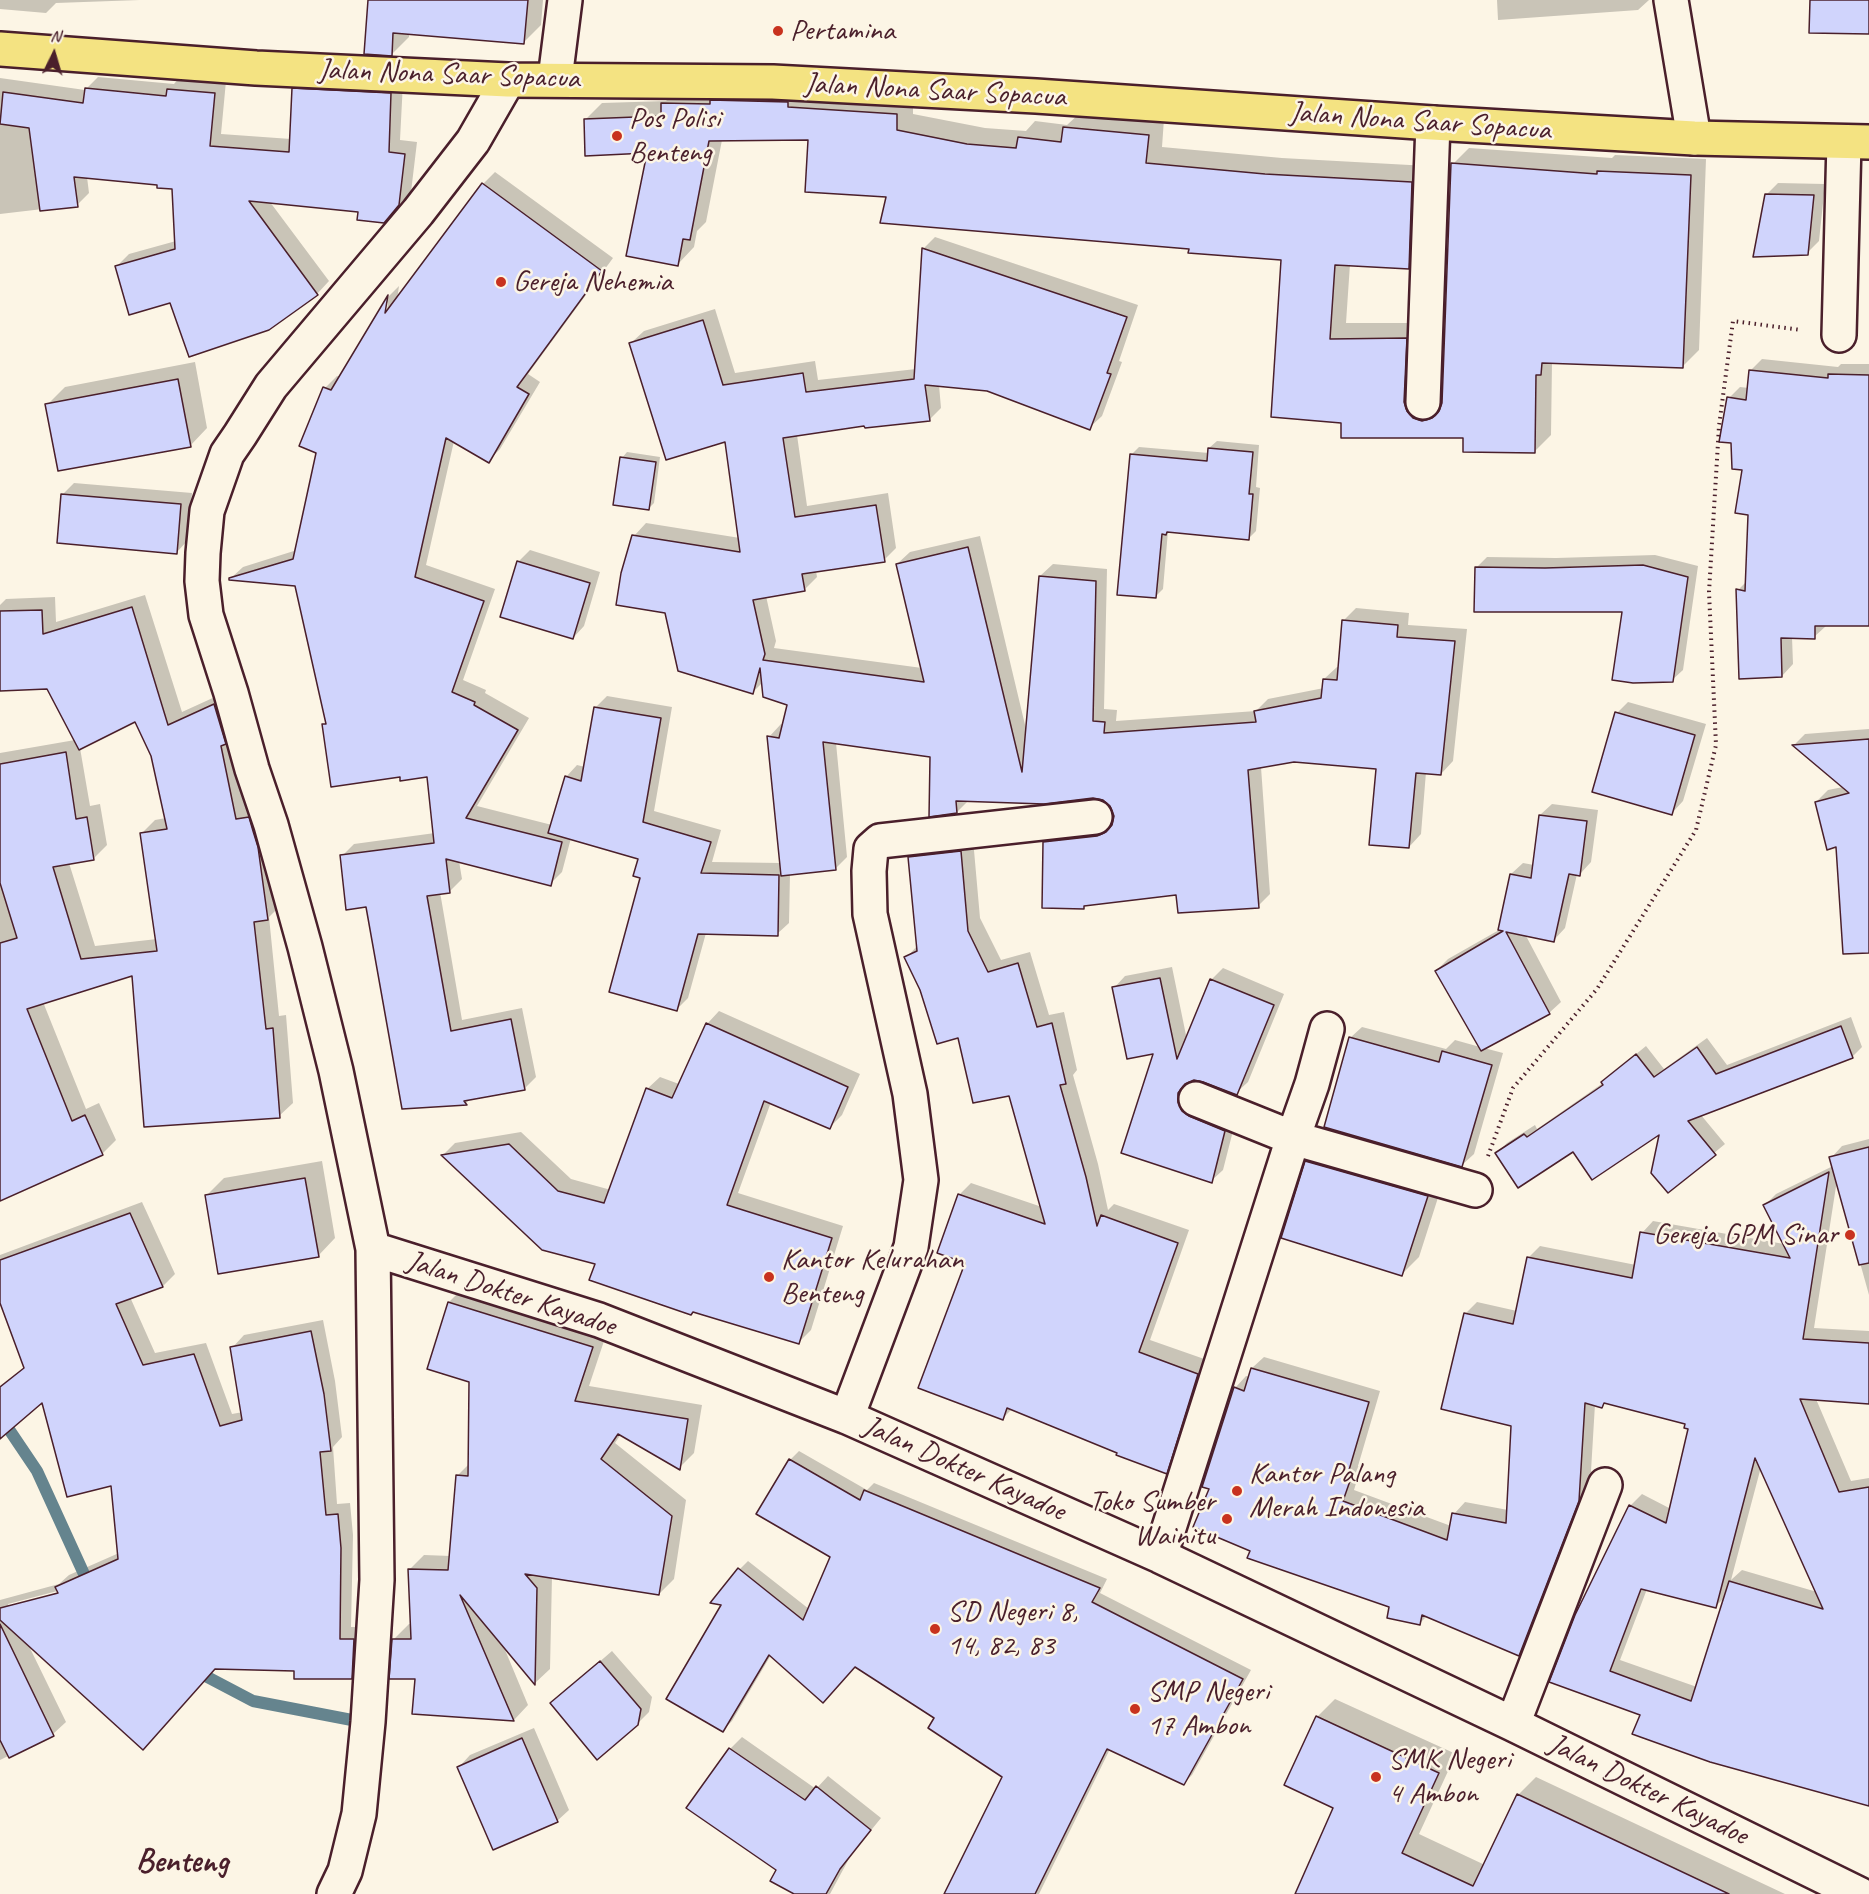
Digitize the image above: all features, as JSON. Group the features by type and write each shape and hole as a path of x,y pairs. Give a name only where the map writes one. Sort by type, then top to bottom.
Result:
{"main road":[{"name":"Jalan Nona Saar Sopacua","path":"0,49 256,68 508,80 773,82 1036,96 1694,138 1856,142"}],"street":[{"path":"555,79 565,0"},
{"path":"1671,0 1694,138"},
{"path":"334,1894 345,1871 359,1814 368,1722 377,1580 374,1249 336,1071 305,947 271,825 206,615 202,580 207,511 227,454 271,387 360,282 466,150 508,80"},
{"path":"1423,402 1433,123"},
{"path":"1839,335 1856,142"},
{"path":"847,1417 911,1247 921,1180 910,1094 870,914 871,849 880,841 1095,817"},
{"path":"1160,1556 1312,1084 1327,1029"},
{"path":"1196,1099 1293,1138 1475,1190"},
{"name":"Jalan Dokter Kayadoe","path":"374,1249 599,1320 847,1417 1160,1556 1513,1724 1859,1894"},
{"path":"1513,1724 1605,1485"}],"path":[{"path":"1475,1190 1513,1088 1597,989 1696,830 1716,746 1709,592 1719,426 1732,321 1839,335"}],"building":[{"path":"368,0 528,0 524,44 393,33 392,56 364,54"},
{"path":"1810,0 1869,0 1869,34 1809,33"},
{"path":"85,88 166,96 167,89 215,93 210,146 289,152 292,88 391,93 389,152 405,154 399,205 384,223 357,220 358,212 249,201 318,295 269,330 189,357 170,303 129,315 115,266 175,249 172,189 157,188 157,185 74,177 78,207 40,211 29,128 0,124 3,92 83,103"},
{"path":"710,100 788,102 788,107 897,114 897,130 967,144 1016,148 1018,137 1061,142 1063,127 1149,135 1146,163 1265,174 1412,182 1409,269 1335,265 1330,339 1407,338 1404,402 1413,418 1422,421 1432,418 1439,411 1442,403 1451,163 1597,174 1597,171 1691,175 1683,368 1542,363 1541,375 1536,375 1535,453 1463,452 1463,438 1341,438 1341,423 1271,417 1281,260 1188,253 1189,249 880,223 886,197 805,192 808,140 709,141 690,240 683,239 678,266 626,256 647,153 585,156 584,119 661,116 661,103 710,104"},
{"path":"482,183 602,271 517,387 529,394 489,463 446,438 415,577 484,601 452,692 475,702 474,705 518,730 466,818 562,842 551,886 446,859 450,893 427,896 451,1031 511,1019 525,1090 464,1101 467,1105 402,1109 366,907 346,910 340,855 434,843 427,777 400,781 400,777 331,787 322,724 326,724 295,586 229,580 229,578 293,559 316,453 299,446 323,387 331,390 388,295 385,313"},
{"path":"1765,194 1814,195 1808,255 1753,257"},
{"path":"922,248 1127,317 1107,373 1111,374 1090,430 987,391 925,385 930,421 865,428 864,426 783,438 795,517 876,505 885,562 802,574 805,591 753,600 765,654 763,660 924,682 896,564 968,547 1022,772 1039,576 1096,581 1093,721 1105,722 1104,733 1256,722 1254,711 1321,698 1323,679 1337,680 1342,620 1398,625 1397,637 1455,641 1441,775 1416,773 1409,848 1369,845 1376,769 1294,762 1248,770 1259,908 1178,913 1176,895 1084,906 1084,909 1042,908 1043,842 1097,836 1106,832 1112,825 1114,816 1110,806 1103,800 1093,798 1044,804 956,801 957,813 929,817 930,757 823,742 836,870 781,876 767,736 779,738 787,705 763,697 760,668 753,694 678,671 665,613 616,605 621,573 632,535 740,552 725,442 666,460 629,343 703,320 723,385 803,373 806,392 914,379"},
{"path":"1749,370 1828,378 1828,374 1869,375 1869,626 1815,626 1815,639 1781,638 1782,677 1739,679 1736,589 1745,591 1748,515 1735,513 1742,470 1732,469 1731,443 1719,442 1727,397 1746,400"},
{"path":"178,379 191,447 58,471 45,404"},
{"path":"1208,448 1253,452 1249,494 1253,494 1249,540 1167,532 1166,535 1162,534 1156,598 1117,595 1130,454 1207,461"},
{"path":"620,457 656,462 649,510 613,505"},
{"path":"61,494 181,504 177,554 57,543"},
{"path":"517,561 590,583 573,639 500,617"},
{"path":"1643,565 1688,577 1673,682 1633,683 1612,680 1622,612 1474,612 1475,567 1545,568"},
{"path":"132,607 168,725 214,704 226,744 221,746 236,819 249,817 258,847 268,920 254,922 266,1029 273,1028 280,1118 144,1127 132,976 27,1009 72,1121 85,1115 103,1155 0,1201 0,943 17,938 0,883 0,764 66,752 76,819 87,817 94,860 53,867 81,959 157,951 140,833 167,829 151,756 135,722 79,750 47,689 0,691 0,611 42,610 43,634"},
{"path":"594,707 661,718 643,822 711,842 701,873 779,875 778,936 698,934 677,1011 609,992 640,878 633,876 638,859 548,833 565,776 581,781"},
{"path":"1615,712 1695,735 1672,815 1592,792"},
{"path":"1869,739 1869,953 1843,954 1836,847 1827,850 1815,802 1849,793 1792,745"},
{"path":"1539,815 1587,821 1580,876 1569,874 1554,942 1506,932 1550,1014 1481,1051 1435,971 1503,931 1498,930 1510,874 1531,878"},
{"path":"961,851 968,931 988,972 1018,963 1037,1027 1052,1023 1066,1084 1060,1085 1097,1226 1101,1215 1178,1243 1139,1352 1198,1374 1167,1474 1116,1455 1117,1453 1007,1408 1003,1420 918,1388 965,1263 937,1253 958,1194 1045,1224 1009,1096 973,1103 958,1038 937,1044 920,990 904,957 917,951 908,857"},
{"path":"1160,978 1177,1059 1210,979 1274,1005 1237,1095 1194,1080 1185,1084 1178,1093 1178,1102 1182,1111 1225,1131 1212,1183 1121,1153 1153,1054 1127,1059 1112,987"},
{"path":"706,1023 848,1087 830,1129 764,1101 727,1205 832,1238 799,1344 693,1312 691,1315 589,1280 595,1264 542,1250 441,1155 509,1144 558,1191 604,1203 646,1088 672,1098"},
{"path":"1841,1026 1853,1058 1688,1121 1716,1155 1668,1193 1651,1173 1659,1135 1592,1180 1573,1152 1518,1188 1495,1153 1524,1134 1527,1137 1603,1085 1601,1082 1636,1054 1654,1077 1697,1047 1716,1074"},
{"path":"1349,1037 1439,1062 1442,1051 1492,1065 1462,1167 1324,1127"},
{"path":"1869,1147 1869,1263 1859,1265 1829,1157"},
{"path":"1305,1161 1428,1196 1402,1276 1281,1238"},
{"path":"1829,1172 1803,1339 1869,1343 1869,1404 1800,1399 1839,1492 1869,1487 1869,1806 1710,1762 1632,1734 1640,1715 1549,1682 1575,1615 1629,1505 1666,1523 1688,1429 1684,1428 1685,1424 1604,1403 1602,1408 1585,1403 1579,1501 1519,1656 1422,1615 1420,1625 1387,1618 1389,1607 1247,1558 1250,1551 1193,1527 1209,1489 1202,1487 1234,1387 1244,1391 1251,1368 1369,1402 1347,1477 1351,1478 1343,1501 1447,1540 1452,1513 1506,1523 1511,1426 1441,1409 1464,1313 1513,1324 1527,1257 1632,1278 1640,1232 1790,1258 1763,1205","holes":["1755,1458 1823,1609 1729,1581 1691,1701 1610,1671 1641,1589 1716,1608"]},
{"path":"305,1178 319,1257 218,1274 205,1195"},
{"path":"130,1213 163,1287 116,1304 143,1365 194,1354 220,1426 242,1420 230,1347 311,1331 324,1394 331,1451 320,1452 326,1515 338,1514 341,1548 340,1639 354,1639 352,1679 294,1679 294,1671 215,1669 143,1750 0,1620 0,1608 58,1593 55,1587 118,1559 111,1486 67,1497 42,1403 0,1439 0,1387 24,1368 0,1303 0,1260"},
{"path":"448,1302 593,1347 575,1401 688,1419 680,1470 618,1434 601,1459 672,1516 659,1595 525,1574 537,1588 535,1685 460,1595 514,1721 412,1714 415,1679 389,1679 392,1639 411,1639 408,1569 448,1570 456,1475 468,1476 469,1382 427,1369"},
{"path":"789,1459 860,1500 864,1490 1100,1588 1092,1602 1243,1679 1184,1785 1107,1749 1035,1894 944,1894 1002,1777 928,1728 934,1718 855,1667 823,1703 769,1655 723,1732 666,1699 721,1605 710,1603 738,1568 803,1620 830,1557 756,1514"},
{"path":"0,1624 54,1736 9,1758 0,1740"},
{"path":"600,1661 641,1709 638,1725 597,1760 550,1703"},
{"path":"1316,1716 1439,1773 1402,1853 1473,1886 1517,1794 1729,1894 1295,1894 1333,1808 1284,1785"},
{"path":"522,1738 558,1822 493,1850 457,1767"},
{"path":"729,1748 805,1800 816,1786 871,1830 840,1869 826,1894 794,1894 770,1881 776,1870 686,1808"}],"waterway":[{"path":"0,1416 37,1471 84,1574 95,1585"},
{"path":"194,1670 253,1701 357,1721"}],"place":[{"name":"Pertamina","path":"778,31"},
{"name":"Pos Polisi Benteng","path":"617,136"},
{"name":"Gereja Nehemia","path":"501,282"},
{"name":"Gereja GPM Sinar","path":"1850,1235"},
{"name":"Kantor Kelurahan Benteng","path":"769,1277"},
{"name":"Kantor Palang Merah Indonesia","path":"1237,1491"},
{"name":"Toko Sumber Wainitu","path":"1227,1519"},
{"name":"SD Negeri 8, 14, 82, 83","path":"935,1629"},
{"name":"SMP Negeri 17 Ambon","path":"1135,1709"},
{"name":"SMK Negeri 4 Ambon","path":"1376,1777"}],"district":[{"name":"Benteng","path":"182,1862"}]}
